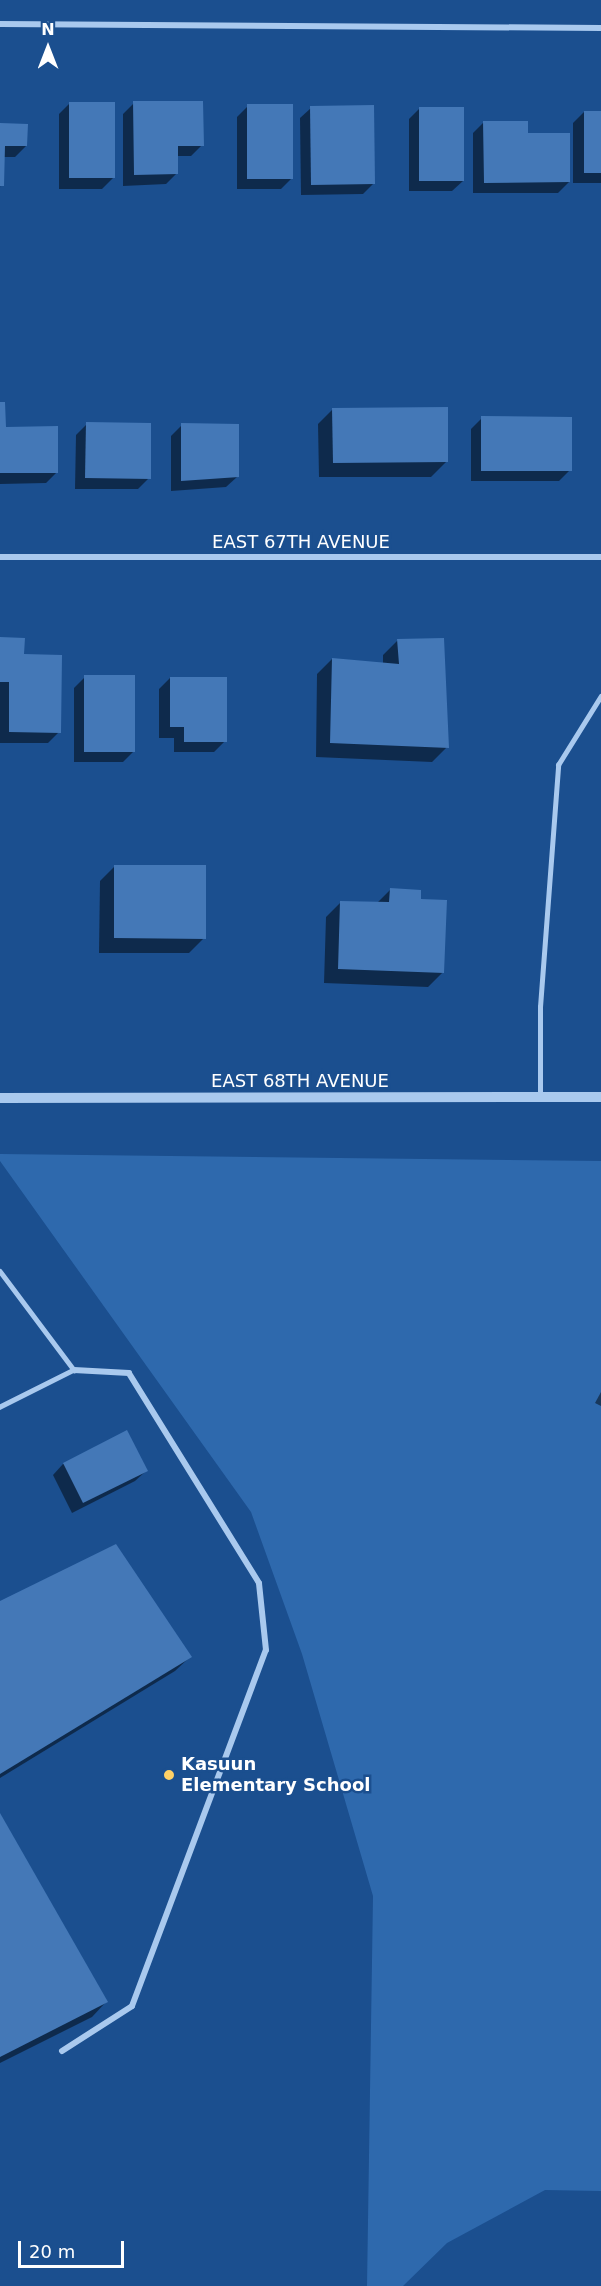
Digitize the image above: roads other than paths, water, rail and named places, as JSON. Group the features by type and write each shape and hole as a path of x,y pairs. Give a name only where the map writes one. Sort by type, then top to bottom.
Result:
{"street":[{"path":"0,24 601,27"},
{"name":"EAST 67TH AVENUE","path":"0,557 601,557"},
{"name":"EAST 68TH AVENUE","path":"0,1098 601,1097"},
{"path":"62,2051 132,2007 266,1650 259,1583 129,1373 74,1370"}],"lane":[{"path":"540,1097 540,1007 558,765 601,696"},
{"path":"0,1271 74,1370 0,1407"}],"place":[{"name":"Kasuun Elementary School","path":"169,1775"}]}
